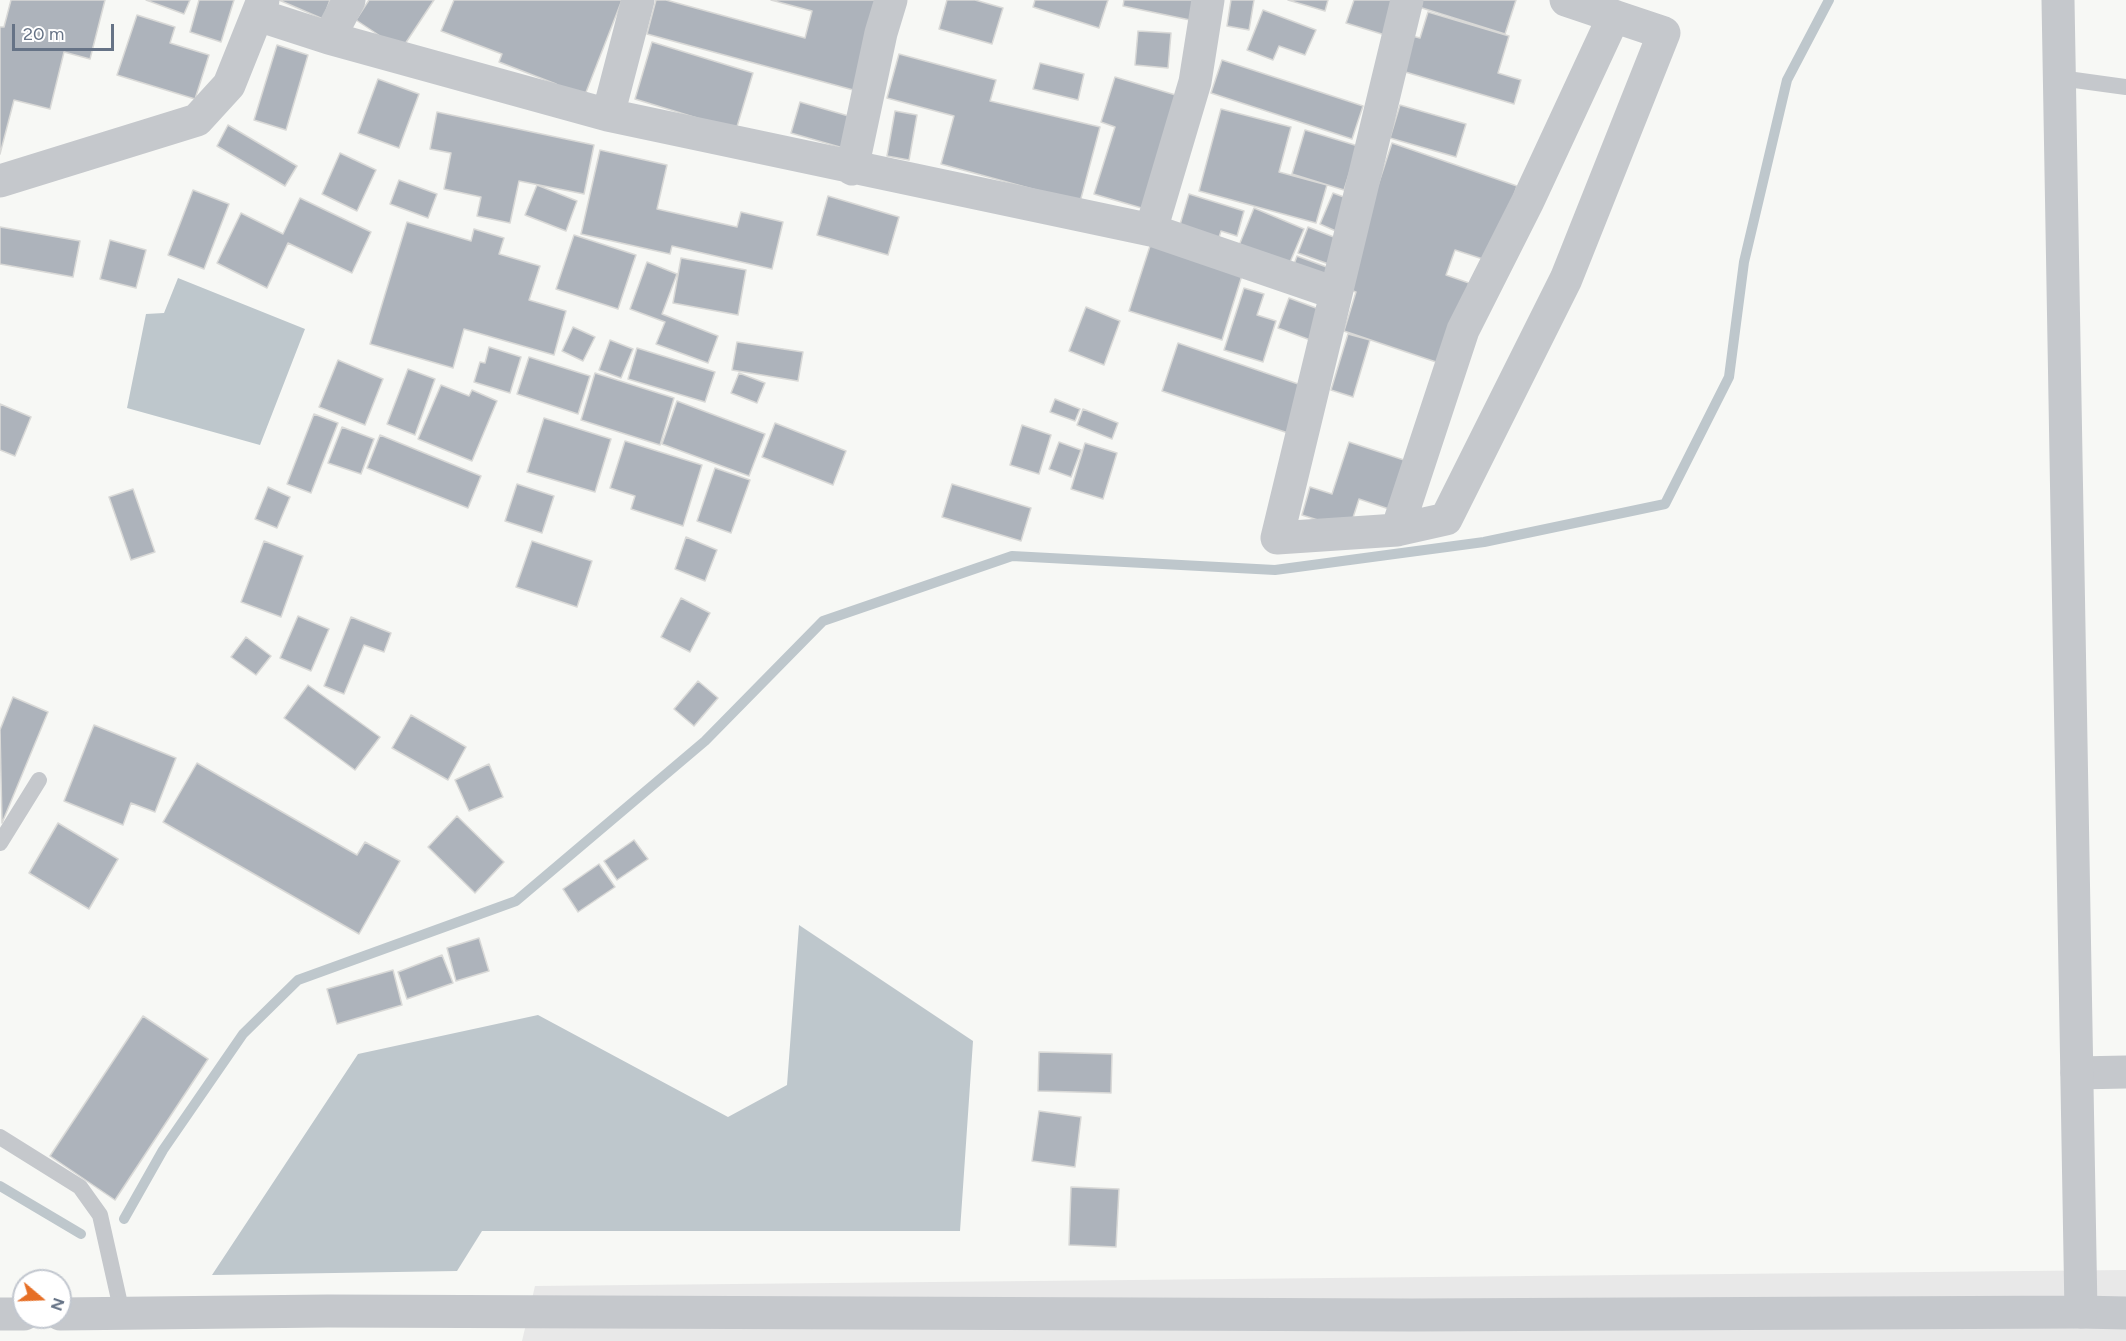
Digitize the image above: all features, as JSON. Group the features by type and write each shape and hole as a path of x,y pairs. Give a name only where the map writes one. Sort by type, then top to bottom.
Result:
{"street":[{"path":"328,38 349,0"},
{"path":"608,115 638,0"},
{"path":"852,169 881,33 891,0"},
{"path":"1151,230 1196,82 1208,0"},
{"path":"1407,0 1277,538 1397,530 1446,519 1566,279 1664,33 1566,0"},
{"path":"2058,0 2081,1312"},
{"path":"0,181 196,120 230,85 261,8 328,38 608,115 852,169 1151,230 1335,293"},
{"path":"1397,530 1463,330 1528,201 1614,16"},
{"path":"2077,1073 2126,1072"},
{"path":"72,1314 2126,1313"}],"lane":[{"path":"2060,78 2126,87"},
{"path":"0,843 39,780"},
{"path":"0,1137 80,1187 100,1215 122,1313"}],"shaded area":[{"path":"178,278 305,329 260,445 127,408 146,314 164,313"},
{"path":"799,925 973,1041 960,1231 482,1231 457,1271 212,1275 358,1054 538,1015 728,1117 787,1085"},
{"path":"2126,1270 2126,1341 522,1341 535,1286"}],"building":[{"path":"11,0 105,0 90,59 64,52 50,109 14,100 0,154 0,27 4,27"},
{"path":"146,0 190,0 184,14"},
{"path":"199,0 234,0 221,42 190,32"},
{"path":"279,0 330,0 323,19"},
{"path":"369,0 434,0 401,50 356,20"},
{"path":"454,0 622,0 581,105 556,84 499,62 502,54 441,31"},
{"path":"656,0 666,0 805,38 812,11 771,0 882,0 857,91 647,34"},
{"path":"947,0 975,0 1003,8 992,44 939,29"},
{"path":"1035,0 1108,0 1099,28 1033,7"},
{"path":"1124,0 1194,0 1190,20 1123,6"},
{"path":"1231,0 1254,0 1249,30 1227,26"},
{"path":"1288,0 1328,0 1325,11"},
{"path":"1354,0 1396,0 1385,35 1346,23"},
{"path":"1422,0 1516,0 1505,34 1419,7"},
{"path":"1263,10 1316,30 1305,55 1279,46 1273,60 1247,50"},
{"path":"1428,12 1509,36 1498,73 1521,80 1514,104 1402,71 1412,36 1420,38"},
{"path":"137,15 175,27 170,43 209,55 195,99 117,75"},
{"path":"1138,31 1171,33 1168,68 1135,65"},
{"path":"652,42 753,73 736,130 635,99"},
{"path":"277,45 308,55 286,130 254,120"},
{"path":"899,54 996,80 990,101 1100,127 1080,202 941,164 954,116 887,98"},
{"path":"1222,60 1363,106 1352,139 1211,93"},
{"path":"1040,63 1084,74 1078,100 1033,89"},
{"path":"1115,77 1179,96 1145,209 1094,194 1115,127 1101,122"},
{"path":"378,79 419,94 399,148 358,133"},
{"path":"800,102 859,119 850,150 791,133"},
{"path":"1400,105 1466,124 1456,157 1390,138"},
{"path":"1221,109 1291,127 1279,172 1327,185 1316,223 1199,191"},
{"path":"895,111 917,115 909,160 887,156"},
{"path":"437,112 594,145 584,194 519,181 510,223 477,216 481,197 444,189 451,153 430,149"},
{"path":"228,125 297,166 285,186 217,146"},
{"path":"1305,130 1358,146 1344,190 1292,174"},
{"path":"1392,143 1517,186 1492,262 1455,250 1446,275 1469,283 1442,364 1344,331 1356,292 1344,288"},
{"path":"600,150 667,165 657,209 737,227 741,212 783,222 772,269 672,246 670,254 581,234"},
{"path":"340,153 376,170 357,211 322,194"},
{"path":"399,180 437,194 428,218 390,204"},
{"path":"537,185 577,201 566,231 525,215"},
{"path":"193,190 229,204 204,269 168,255"},
{"path":"1333,193 1352,200 1338,232 1320,224"},
{"path":"1189,194 1244,211 1237,236 1221,231 1216,247 1177,235"},
{"path":"828,196 899,217 888,255 817,235"},
{"path":"300,198 371,232 352,273 288,243 267,288 217,263 241,213 283,234"},
{"path":"1254,208 1304,229 1285,274 1236,253"},
{"path":"407,222 471,241 474,229 504,238 499,254 540,266 529,300 566,311 554,355 464,329 453,368 370,344"},
{"path":"0,227 80,241 73,277 0,264"},
{"path":"1308,227 1344,241 1334,266 1298,253"},
{"path":"574,235 636,255 618,309 556,289"},
{"path":"110,240 146,250 136,288 100,279"},
{"path":"1151,243 1243,272 1222,340 1129,311"},
{"path":"1297,256 1332,269 1326,286 1291,273"},
{"path":"681,258 746,270 738,315 673,303"},
{"path":"647,262 677,274 662,314 718,336 708,363 656,344 665,322 630,309"},
{"path":"1244,288 1264,294 1257,315 1276,321 1263,362 1224,350"},
{"path":"1289,298 1324,311 1313,341 1278,328"},
{"path":"1086,307 1120,321 1104,365 1069,351"},
{"path":"573,327 595,337 583,361 562,351"},
{"path":"1348,334 1370,340 1353,397 1331,390"},
{"path":"610,340 633,349 621,378 599,370"},
{"path":"737,342 803,352 798,381 732,370"},
{"path":"1178,343 1304,386 1288,433 1162,391"},
{"path":"489,347 521,357 510,393 474,382 480,362 485,363"},
{"path":"637,348 715,372 705,402 628,379"},
{"path":"529,357 590,376 578,414 517,394"},
{"path":"338,360 383,379 365,425 319,407"},
{"path":"408,369 435,379 415,435 387,424"},
{"path":"595,373 674,398 660,445 581,420"},
{"path":"739,373 765,383 757,403 731,393"},
{"path":"441,385 469,396 472,390 497,401 472,461 418,439"},
{"path":"1055,399 1080,409 1075,421 1050,412"},
{"path":"677,401 765,434 749,476 662,444"},
{"path":"0,404 31,417 15,456 0,450"},
{"path":"1083,409 1118,423 1112,439 1077,425"},
{"path":"314,414 338,423 311,493 287,484"},
{"path":"544,418 611,439 595,492 527,472"},
{"path":"775,423 846,451 833,485 762,457"},
{"path":"1022,425 1051,435 1039,474 1010,465"},
{"path":"342,427 374,439 361,474 328,463"},
{"path":"380,435 481,476 468,508 367,468"},
{"path":"625,441 702,465 683,526 631,509 635,496 610,488"},
{"path":"1059,442 1081,450 1071,477 1049,469"},
{"path":"1349,442 1410,462 1395,511 1359,499 1349,530 1302,515 1310,487 1332,494"},
{"path":"1085,443 1117,453 1103,499 1071,489"},
{"path":"715,468 750,480 731,533 697,521"},
{"path":"517,484 554,496 542,533 505,521"},
{"path":"952,484 1031,508 1021,541 942,517"},
{"path":"268,487 290,497 277,528 255,519"},
{"path":"133,489 155,552 131,560 109,497"},
{"path":"686,537 717,550 705,581 675,569"},
{"path":"264,541 303,556 281,617 241,602"},
{"path":"532,541 592,561 577,607 516,587"},
{"path":"681,598 710,613 690,652 661,637"},
{"path":"298,616 329,629 311,671 280,658"},
{"path":"351,617 391,633 384,652 364,645 344,694 324,686"},
{"path":"246,637 271,656 256,675 231,657"},
{"path":"698,681 718,698 694,726 674,709"},
{"path":"308,685 380,737 355,770 284,718"},
{"path":"13,697 48,712 2,823 0,730"},
{"path":"411,715 466,747 448,780 392,748"},
{"path":"94,725 176,758 155,812 131,803 123,825 64,801"},
{"path":"197,763 357,855 365,842 400,861 359,934 163,822"},
{"path":"489,764 503,797 469,811 455,780"},
{"path":"457,816 504,862 475,893 428,847"},
{"path":"58,823 118,859 89,909 29,873"},
{"path":"634,840 648,859 617,880 604,861"},
{"path":"599,864 615,887 578,912 563,889"},
{"path":"479,938 489,971 456,981 447,948"},
{"path":"442,955 453,983 407,999 398,972"},
{"path":"393,970 402,1005 337,1024 327,989"},
{"path":"143,1016 208,1059 115,1200 50,1156"},
{"path":"1039,1052 1112,1054 1111,1093 1038,1091"},
{"path":"1039,1111 1081,1117 1075,1167 1032,1161"},
{"path":"1071,1187 1119,1189 1116,1247 1069,1245"}],"waterway":[{"path":"124,1219 163,1150 243,1034 298,980 516,901 705,741 823,621 1012,556 1275,570 1484,542 1665,504 1729,377 1744,262 1787,80 1829,0"},
{"path":"0,1186 81,1234"}]}
